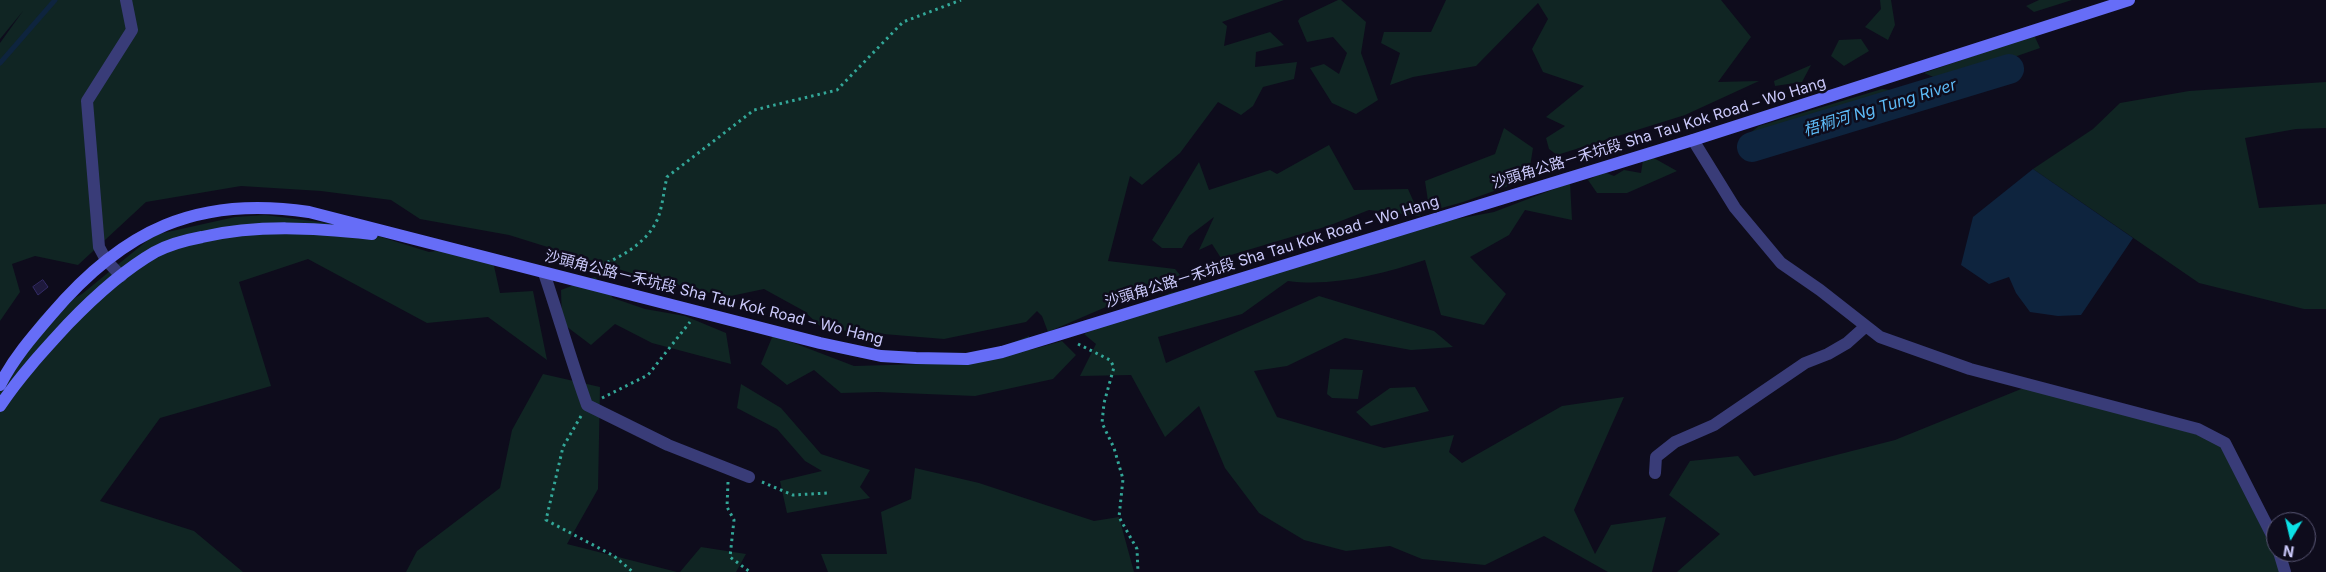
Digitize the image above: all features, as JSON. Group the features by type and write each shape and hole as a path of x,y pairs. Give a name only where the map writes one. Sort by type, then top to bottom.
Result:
{"main road":[{"name":"沙頭角公路－禾坑段 Sha Tau Kok Road – Wo Hang","path":"0,385 33,336 85,278 106,260 144,234 180,219 214,211 276,207 309,212 820,343 881,356 967,359 1002,352 1693,140 2129,0"},
{"name":"沙頭角公路－禾坑段 Sha Tau Kok Road – Wo Hang","path":"0,406 49,343 105,287 157,251 177,243 252,228 289,227 412,239"}],"street":[{"path":"121,276 106,260 99,247 87,100 132,30 126,0"},
{"path":"1693,140 1735,208 1781,263 1820,290 1880,337 1970,369 2198,429 2225,443 2266,523"},
{"path":"544,273 559,316 570,357 588,404 668,445 749,477"},
{"path":"1655,473 1656,458 1676,442 1714,425 1805,363 1828,354 1847,342 1866,326"}],"path":[{"path":"569,280 584,270 603,265 645,238 658,217 666,177 754,110 837,90 903,22 961,0"},
{"path":"633,572 614,556 546,520 562,447 588,404 648,376 698,312"},
{"path":"1060,334 1110,360 1114,367 1104,403 1102,423 1114,448 1123,479 1119,517 1137,549 1138,572"},
{"path":"749,477 793,495 827,493"},
{"path":"728,478 727,507 734,520 730,557 750,572"}],"green space":[{"path":"0,0 1284,0 1222,22 1227,26 1224,46 1270,32 1284,45 1256,52 1255,67 1297,62 1294,79 1263,87 1253,106 1241,115 1218,102 1180,153 1142,185 1130,176 1108,261 1175,269 1180,275 1048,332 1042,316 1037,311 1026,322 944,339 823,329 804,311 764,289 726,297 631,273 509,235 420,219 391,200 321,191 241,186 146,202 78,265 35,256 12,264 20,292 0,321 0,43 23,11 0,39"},
{"path":"1341,0 1366,22 1361,53 1378,100 1356,114 1332,103 1310,68 1324,64 1339,74 1347,53 1333,37 1307,42 1298,21 1300,18"},
{"path":"1446,0 1721,0 1751,37 1718,82 1759,81 1685,115 1557,155 1549,149 1546,138 1565,126 1546,117 1584,86 1543,72 1532,49 1548,19 1538,3 1476,66 1413,77 1390,85 1400,53 1381,43 1384,32 1431,32"},
{"path":"1880,0 1891,0 1895,25 1888,40 1865,27 1881,9"},
{"path":"2039,0 2072,0 2034,12 2026,6"},
{"path":"2034,35 2040,48 1951,79 1938,79 1924,73"},
{"path":"1861,39 1869,51 1844,66 1831,56 1839,40"},
{"path":"1811,65 1802,82 1775,86 1774,81"},
{"path":"2326,82 2326,128 2296,129 2245,138 2259,208 2326,204 2326,309 2304,309 2199,283 2033,169 2093,129 2120,103 2189,91"},
{"path":"1882,89 1920,93 1922,104 1894,98 1805,126 1788,141 1747,152 1740,141 1759,126"},
{"path":"1504,128 1533,148 1528,179 1438,209 1428,201 1425,181 1495,154"},
{"path":"1329,145 1354,190 1408,189 1420,216 1369,210 1328,226 1221,258 1212,244 1199,250 1214,217 1189,236 1182,248 1162,248 1152,240 1199,162 1209,190 1270,170 1277,174"},
{"path":"1652,157 1677,171 1627,193 1597,193 1588,180 1604,172 1614,176 1624,170 1641,173 1643,160"},
{"path":"1570,183 1572,220 1525,210 1509,235 1470,257 1506,294 1484,325 1441,315 1425,260 1392,270 1340,281 1288,281 1242,314 1158,337 1166,363 1319,296 1434,331 1453,347 1411,350 1345,338 1287,366 1254,371 1277,417 1384,448 1454,435 1449,452 1462,463 1562,406 1624,397 1574,510 1595,554 1611,525 1666,517 1652,572 1608,572 1544,536 1485,565 1422,559 1390,546 1346,551 1304,540 1259,513 1225,468 1199,406 1165,437 1131,375 1080,376 1096,344 1084,334 1170,293 1288,268 1446,221 1494,212"},
{"path":"265,215 343,225 429,252 465,246 494,266 500,293 533,291 547,360 488,317 427,323 308,259 239,282 271,386 160,418 100,501 194,531 243,572 0,572 0,377 14,353 41,316 82,294 154,235 235,217"},
{"path":"595,277 613,298 645,309 685,316 726,333 731,364 652,343 615,324 591,345 562,323 561,290"},
{"path":"773,335 854,366 961,363 1029,336 1030,350 1062,341 1076,355 1053,379 975,396 878,392 841,393 814,370 787,385 761,364"},
{"path":"1330,369 1363,370 1358,399 1332,398 1327,394"},
{"path":"543,374 600,387 598,489 567,544 677,572 406,572 417,551 500,488 512,430"},
{"path":"741,384 781,408 821,454 870,470 860,487 870,498 787,513 780,481 822,471 805,461 777,429 737,408"},
{"path":"2031,385 2225,443 2266,531 2266,562 2280,562 2285,572 1677,572 1720,534 1669,495 1690,461 1738,456 1754,476 1895,440"},
{"path":"1415,387 1429,411 1371,426 1356,412 1390,388"},
{"path":"915,468 979,483 1094,521 1119,517 1134,572 828,572 821,554 887,554 881,512 911,499"},
{"path":"701,547 746,554 736,572 680,572"}],"water":[{"path":"2033,169 2133,238 2081,315 2058,316 2030,312 2016,293 2009,277 1989,284 1961,265 1973,217"}],"building":[{"path":"43,280 48,287 38,295 33,287"}],"waterway":[{"path":"0,63 55,0"},
{"name":"梧桐河 Ng Tung River","path":"1752,147 2009,69"}]}
